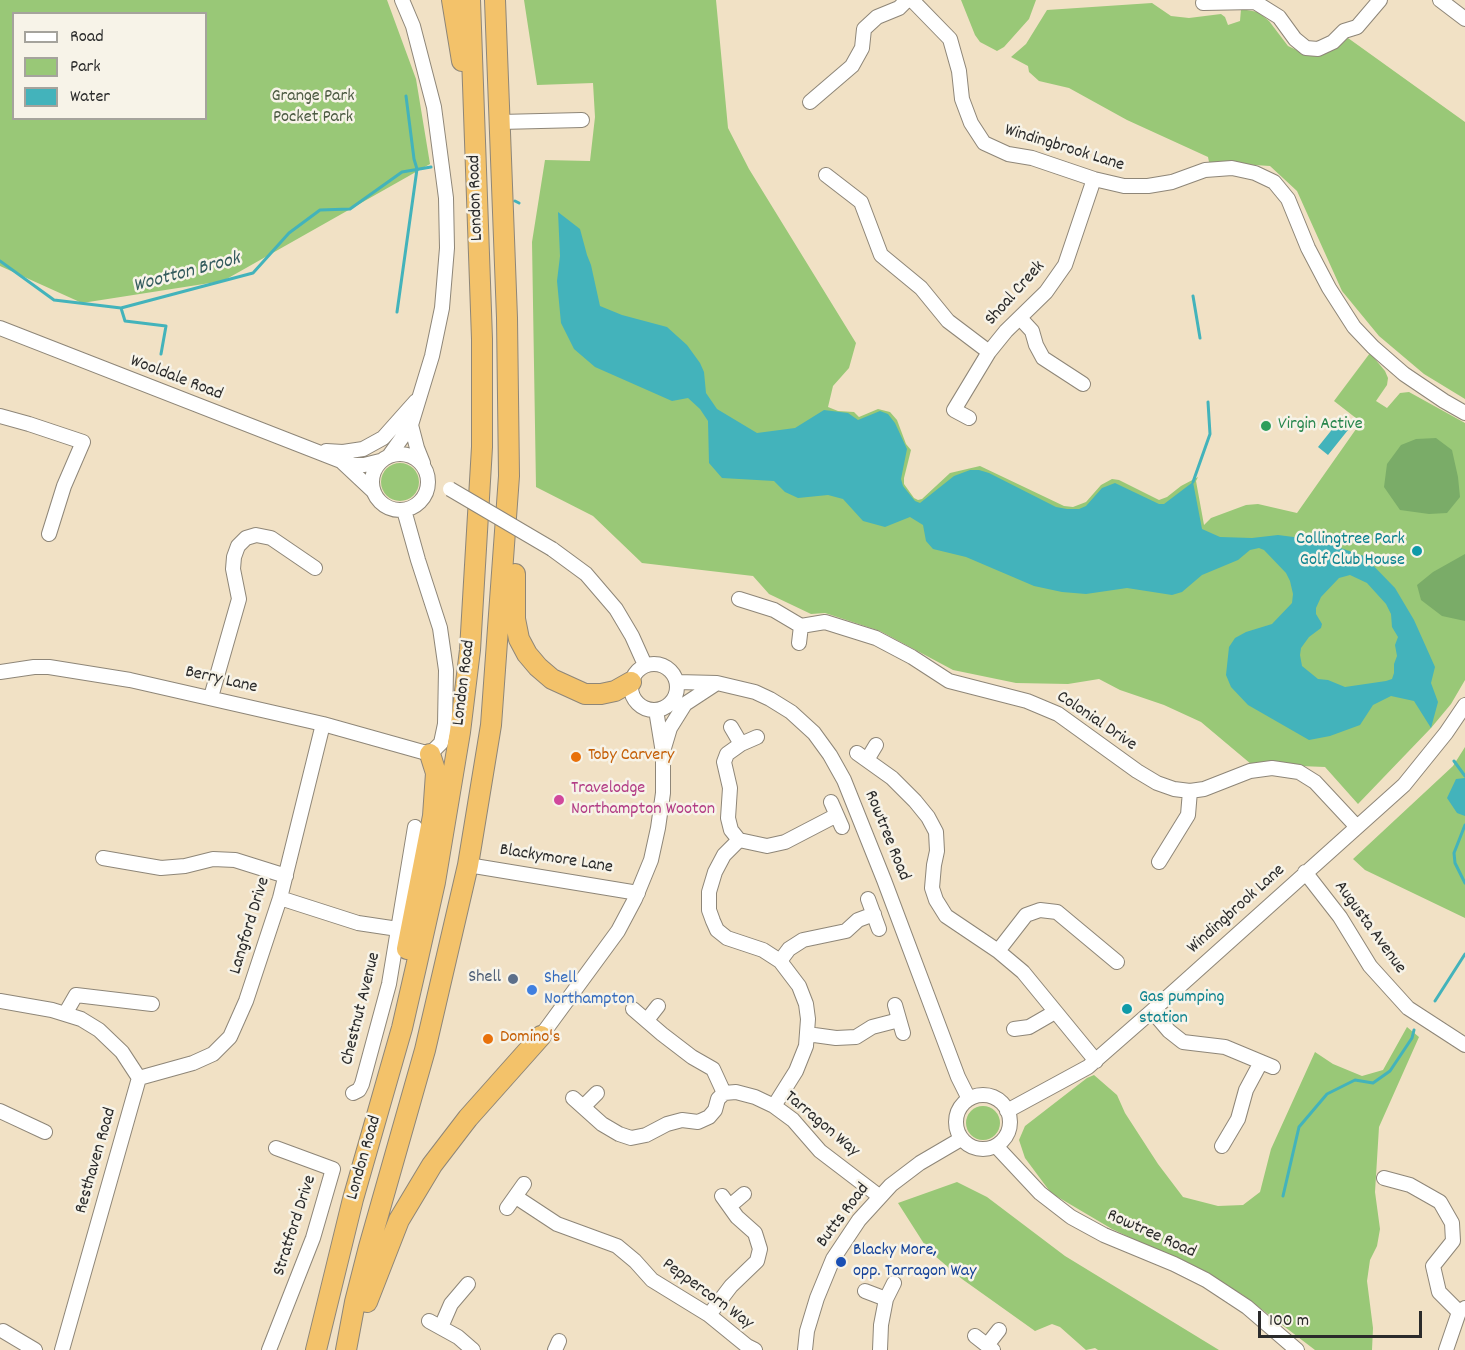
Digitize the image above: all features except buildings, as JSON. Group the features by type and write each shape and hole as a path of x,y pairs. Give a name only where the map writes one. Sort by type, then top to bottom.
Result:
{"highway":[{"path":"452,0 474,126"},
{"name":"London Road","path":"316,1350 353,1199 402,1028 435,882 460,732 470,650 482,447 482,339 470,0"},
{"name":"London Road","path":"346,1350 369,1247 425,1050 468,865 491,725 509,476 507,318 495,0"},
{"path":"509,476 515,573 514,619 526,654 552,680 585,694 615,691 631,682"},
{"path":"376,1119 386,1053 434,816 436,773 430,754"},
{"path":"351,1350 374,1281 399,1220 414,1194 432,1165 468,1118 541,1036"}],"street":[{"path":"402,0 413,26 432,96 446,198 447,248 442,308 432,356 411,425 372,476 374,492 384,505 395,510 404,510 421,501 427,492 429,483 411,425"},
{"path":"810,102 852,66 862,48 864,29 877,17 899,8 907,0"},
{"name":"Windingbrook Lane","path":"912,0 950,39 960,71 962,99 971,123 984,142 1008,153 1124,186 1148,186 1172,182 1205,170 1232,168 1255,173 1274,182 1288,199 1308,248 1329,288 1354,327 1404,374 1465,413"},
{"path":"1203,3 1255,2 1279,17 1295,39 1306,48 1318,49 1344,32 1357,27 1380,0"},
{"path":"1440,0 1465,20"},
{"path":"500,122 582,120"},
{"path":"825,175 861,202 881,255 921,288 948,321 989,352"},
{"name":"Shoal Creek","path":"969,418 954,410 989,352 1046,292 1065,265 1094,179"},
{"path":"1020,318 1032,331 1043,358 1083,384"},
{"name":"Wooldale Road","path":"0,328 352,465 364,465 385,458"},
{"path":"315,450 343,452 363,449 383,438 419,397"},
{"path":"0,417 83,442 64,486 49,534"},
{"path":"385,458 407,454 417,459 425,467"},
{"name":"Wooldale Road","path":"341,461 374,492"},
{"path":"429,483 450,489 552,549 586,574 616,609 645,665"},
{"path":"404,510 440,628 446,670 445,724 441,743 430,754"},
{"path":"211,697 239,599 233,569 238,546 246,538 256,536 271,538 315,568"},
{"path":"739,599 774,610 801,626 800,643"},
{"name":"Colonial Drive","path":"801,626 825,622 876,638 912,657 949,681 1027,701 1058,714 1137,771 1157,783 1174,789 1190,791 1204,789 1250,771 1272,768 1299,772 1315,782 1357,827"},
{"path":"653,663 666,667 672,672 678,690 674,700 668,706 648,710 634,700 631,693 631,682 637,671 653,663"},
{"name":"Berry Lane","path":"0,672 49,667 129,680 323,724 430,754"},
{"name":"Rowtree Road","path":"677,682 717,683 755,692 775,701 806,726 830,755 844,780 958,1077 969,1099"},
{"path":"663,753 670,728 685,704 717,683"},
{"name":"Windingbrook Lane","path":"1007,1111 1062,1083 1096,1061 1404,785 1446,733 1465,705"},
{"path":"541,1036 618,931 638,893 651,860 663,792 663,753 656,710"},
{"name":"Langford Drive","path":"139,1078 193,1063 213,1054 230,1037 246,1001 280,898 323,724"},
{"path":"731,727 741,744"},
{"path":"757,736 727,754 724,762 730,788 728,818 731,830 739,840 767,846 785,842 838,822 831,802"},
{"path":"876,745 862,756 892,778 915,801 936,832 937,851 932,888 946,916 998,951 1023,972 1096,1061"},
{"path":"1159,862 1188,815 1190,791"},
{"name":"Chestnut Avenue","path":"353,1093 359,1090 362,1084 390,984 415,827"},
{"path":"739,840 724,855 715,872 710,892 709,910 713,921 717,930 727,938 763,950 780,961 799,986 806,1004 806,1046 796,1071 774,1106"},
{"path":"103,858 167,868 185,867 213,859 235,860 286,876"},
{"name":"Blackymore Lane","path":"468,865 638,893"},
{"name":"Augusta Avenue","path":"1305,872 1340,917 1370,966 1408,1008 1465,1045"},
{"name":"Chestnut Avenue","path":"280,898 358,923 398,929"},
{"path":"868,899 879,929"},
{"path":"998,951 1026,915 1040,910 1057,912 1117,962"},
{"path":"780,961 789,949 803,940 846,931 858,920 874,914"},
{"path":"65,1014 76,995 152,1004"},
{"path":"0,1001 22,1004 81,1019 99,1030 122,1052 139,1078"},
{"path":"807,1034 836,1038 856,1037 872,1027 901,1026 895,1005"},
{"path":"647,1020 658,1006"},
{"path":"597,1093 579,1102 602,1124 631,1138 646,1135 667,1124 682,1120 698,1122 709,1117 715,1110 718,1099 724,1093 713,1069 669,1040 633,1009"},
{"path":"1152,1011 1168,1031 1183,1042 1225,1047 1267,1064 1246,1090 1238,1119 1222,1146"},
{"path":"1014,1029 1029,1027 1055,1012"},
{"name":"Resthaven Road","path":"62,1350 139,1078"},
{"name":"Tarragon Way","path":"724,1093 736,1092 756,1097 774,1106 793,1120 820,1151 879,1196"},
{"path":"978,1096 993,1097 1007,1111 1010,1121 1009,1129 1005,1138 996,1146 973,1148 961,1138 955,1124 956,1116 962,1105 969,1099 978,1096"},
{"path":"0,1111 45,1132"},
{"name":"Butts Road","path":"805,1350 807,1331 817,1298 833,1259 859,1220 879,1196 920,1163 961,1138"},
{"name":"Rowtree Road","path":"996,1146 1040,1193 1071,1217 1104,1235 1206,1280 1247,1306 1297,1350"},
{"name":"Stratford Drive","path":"269,1350 313,1238 333,1169 276,1148"},
{"path":"1384,1178 1410,1185 1440,1202 1452,1223 1453,1242 1433,1266 1439,1292 1462,1310 1446,1350"},
{"name":"Peppercorn Way","path":"524,1184 511,1203 557,1224 617,1246 652,1280 709,1315 747,1347 755,1350"},
{"path":"709,1315 730,1286 757,1261 760,1249 755,1233 737,1217 726,1200 744,1194"},
{"path":"880,1350 880,1325 886,1299 894,1283"},
{"path":"468,1284 435,1324 473,1350"},
{"path":"865,1292 886,1299"},
{"path":"975,1336 990,1347 999,1330"},
{"path":"3,1331 35,1350"}],"green space":[{"name":"Grange Park Pocket Park","path":"0,0 387,0 416,79 430,164 223,281 82,303 0,266"},
{"path":"524,0 716,0 728,128 749,169 856,343 849,368 833,386 828,407 838,411 854,412 859,417 878,409 890,412 897,420 906,444 911,450 904,484 918,500 922,499 950,473 980,466 1064,506 1073,507 1086,502 1101,485 1112,479 1119,480 1159,500 1198,477 1196,481 1204,525 1211,518 1246,505 1258,504 1297,513 1361,422 1334,401 1370,353 1388,378 1387,385 1376,401 1387,408 1400,393 1409,392 1465,423 1465,680 1451,704 1358,804 1325,767 1251,764 1201,722 1164,705 1120,690 1099,679 1068,684 1016,683 953,670 880,631 825,613 811,614 769,594 753,576 642,563 593,516 536,487 532,242 545,160 590,161 595,117 593,83 537,85"},
{"path":"961,0 1036,0 1029,19 1004,47 997,51 980,42 975,35"},
{"path":"1152,3 1171,16 1189,18 1221,14 1228,25 1240,21 1241,9 1258,12 1269,21 1288,46 1307,55 1321,54 1337,48 1348,38 1465,122 1465,399 1424,374 1379,336 1342,291 1297,191 1270,166 1209,162 1208,157 1127,120 1069,88 1039,81 1029,72 1028,66 1011,57 1026,44 1047,10"},
{"path":"1436,438 1452,450 1460,497 1447,513 1429,514 1400,510 1384,487 1387,464 1401,445 1416,439"},
{"path":"400,463 414,468 419,482 414,496 400,501 386,496 381,482 386,468"},
{"path":"1465,554 1465,621 1442,616 1421,600 1417,585 1433,572"},
{"path":"1465,747 1465,918 1365,870 1353,859 1453,766"},
{"path":"1407,1027 1419,1037 1379,1127 1375,1192 1380,1229 1377,1246 1370,1260 1367,1281 1373,1328 1372,1350 1315,1350 1243,1295 1195,1268 1112,1229 1051,1193 1025,1158 1019,1140 1025,1126 1094,1075 1117,1095 1125,1113 1158,1164 1183,1197 1218,1206 1243,1205 1260,1192 1271,1149 1315,1052 1333,1064 1362,1076 1383,1070"},
{"path":"983,1106 995,1111 1000,1123 995,1135 983,1140 971,1135 966,1123 971,1111"},
{"path":"957,1182 987,1197 1065,1256 1219,1350 1098,1350 1095,1348 1086,1350 1060,1327 1052,1324 1035,1331 962,1279 928,1250 898,1203"}],"water":[{"path":"558,212 580,229 600,306 622,315 667,327 687,345 700,363 704,372 706,393 717,409 757,433 795,428 824,410 848,413 858,420 880,411 888,414 895,423 907,449 901,479 903,486 915,501 920,503 954,476 970,470 989,473 1056,507 1067,509 1079,509 1086,506 1102,488 1115,483 1159,504 1164,504 1193,482 1202,529 1220,537 1252,538 1278,535 1317,540 1364,556 1395,588 1414,620 1435,667 1431,683 1438,702 1431,728 1414,701 1391,696 1373,705 1360,725 1330,736 1309,740 1248,705 1231,687 1226,675 1229,647 1235,638 1246,632 1272,624 1292,603 1293,594 1286,573 1264,550 1259,548 1250,550 1238,560 1202,575 1182,592 1172,595 1127,588 1086,594 1062,592 1034,586 966,557 933,549 926,541 923,525 910,517 885,527 863,521 843,499 828,495 798,498 785,492 774,481 722,478 709,463 708,421 700,409 688,398 672,401 595,367 574,349 561,323 557,281 560,256","holes":["1350,575 1367,583 1386,604 1391,614 1392,627 1398,637 1395,645 1397,656 1392,679 1345,687 1328,680 1318,679 1302,666 1300,655 1301,648 1309,637 1321,628 1322,624 1316,614 1321,597 1339,578"]},
{"path":"1338,422 1348,430 1328,455 1318,447"},
{"path":"1465,778 1465,816 1457,813 1447,798 1456,779"}],"waterway":[{"path":"397,312 417,169 406,96"},
{"name":"Wootton Brook","path":"0,261 54,300 121,308 253,273 289,233 320,210 350,209 402,172 431,167"},
{"name":"Wootton Brook","path":"515,201 519,203"},
{"path":"1193,296 1200,338"},
{"path":"121,308 125,321 166,326 161,354"},
{"path":"1193,482 1210,434 1208,402"},
{"name":"Wootton Brook","path":"1454,761 1465,776"},
{"path":"1465,825 1454,853 1455,863 1465,883"},
{"path":"1435,1001 1465,954"},
{"path":"1283,1196 1299,1127 1327,1094 1355,1080 1373,1083 1390,1071 1412,1038 1414,1030"}],"place":[{"name":"Virgin Active","path":"1266,426"},
{"name":"Collingtree Park Golf Club House","path":"1417,551"},
{"name":"Toby Carvery","path":"576,757"},
{"name":"Travelodge Northampton Wooton","path":"559,800"},
{"name":"Shell","path":"513,979"},
{"name":"Shell Northampton","path":"532,990"},
{"name":"Gas pumping station","path":"1127,1009"},
{"name":"Domino's","path":"488,1039"},
{"name":"Blacky More, opp. Tarragon Way","path":"841,1262"}]}
